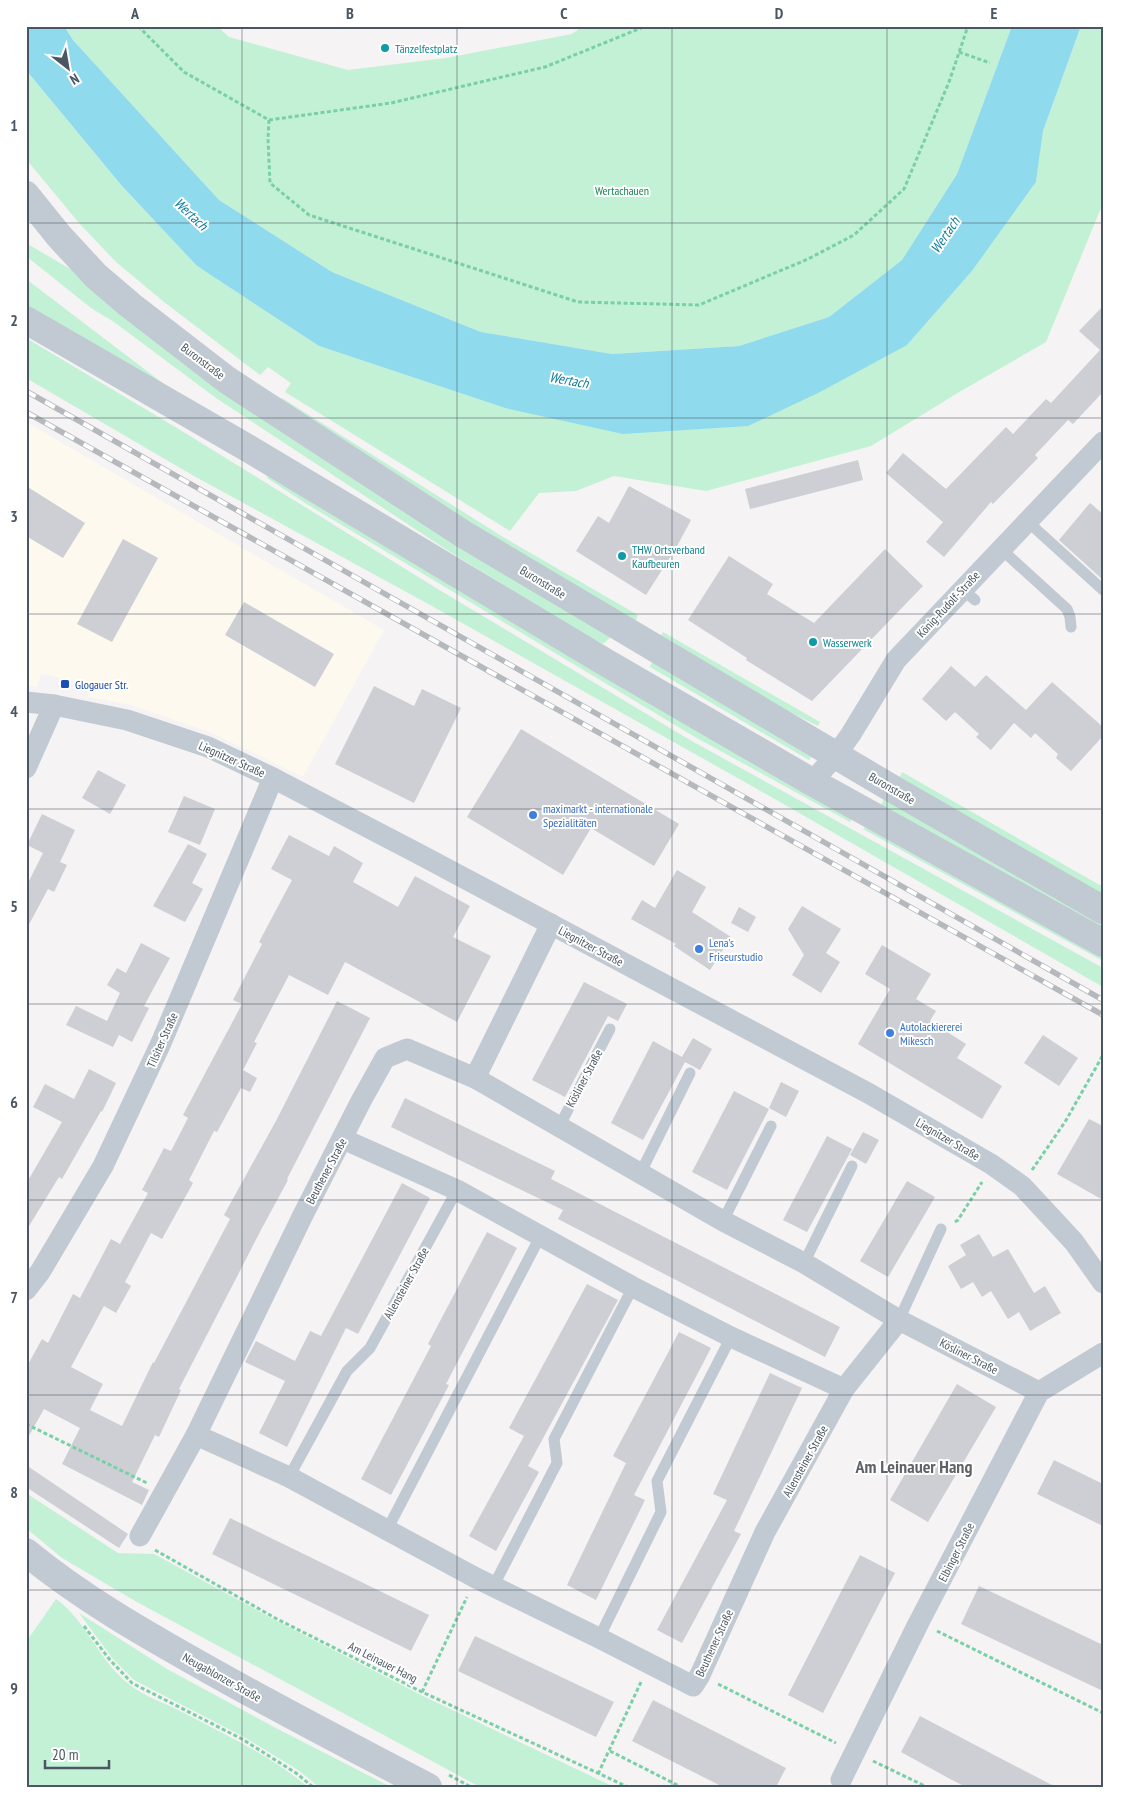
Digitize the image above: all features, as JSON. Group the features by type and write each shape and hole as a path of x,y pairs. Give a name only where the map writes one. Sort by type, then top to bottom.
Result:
{"street":[{"name":"Buronstraße","path":"26,195 59,236 96,276 130,305 227,380 463,534 836,755 1103,910"},
{"path":"26,320 251,450 605,662 812,782 1103,943"},
{"name":"König-Rudolf-Straße","path":"812,782 836,755 851,734 896,660 969,594 1001,549 1103,442"},
{"name":"Liegnitzer Straße","path":"26,702 127,720 208,747 273,778 868,1093 991,1164 1022,1186 1074,1242 1103,1283"},
{"path":"26,768 54,706"},
{"name":"Tilsiter Straße","path":"26,1290 40,1272 103,1166 161,1043 273,778"},
{"path":"475,1078 551,924"},
{"name":"Beuthener Straße","path":"475,1078 407,1049 385,1058 303,1215 196,1435 289,1476 484,1582 692,1686 700,1675 765,1532"},
{"name":"Kösliner Straße","path":"475,1078 558,1127 804,1263 899,1320 1039,1392"},
{"path":"343,1138 457,1190 541,1235 633,1288 731,1337 844,1389"},
{"name":"Allensteiner Straße","path":"765,1532 844,1389 899,1320"},
{"path":"1039,1392 1103,1354"},
{"name":"Elbinger Straße","path":"840,1780 919,1622 1039,1392"},
{"path":"140,1536 196,1435"},
{"name":"Neugablonzer Straße","path":"26,1552 56,1576 135,1628 322,1733 428,1787"}],"lane":[{"path":"1027,521 1103,590"},
{"path":"1001,549 1066,609 1070,617 1071,628"},
{"name":"Kösliner Straße","path":"558,1127 610,1029"},
{"path":"641,1172 690,1073"},
{"path":"724,1220 771,1126"},
{"path":"804,1263 852,1166"},
{"name":"Allensteiner Straße","path":"289,1476 347,1370 370,1348 457,1190"},
{"path":"899,1320 941,1229"},
{"path":"387,1530 541,1235"},
{"path":"484,1582 557,1463 554,1439 633,1288"},
{"path":"599,1638 661,1512 657,1481 731,1337"}],"path":[{"path":"138,26 184,72 269,120 391,103 545,67 646,26"},
{"path":"269,120 270,182 309,215 578,302 699,305 808,259 854,235 904,189 949,82 968,26"},
{"path":"959,52 990,63"},
{"path":"1022,1186 1065,1122 1103,1056"},
{"path":"941,1229 958,1220 982,1181 990,1186"},
{"path":"26,1424 164,1491"},
{"name":"Am Leinauer Hang","path":"140,1536 156,1551 269,1614 422,1692 628,1787"},
{"path":"422,1692 484,1582"},
{"path":"80,1621 110,1660 132,1683 242,1739 296,1773 313,1787"},
{"path":"919,1622 1103,1713"},
{"path":"598,1774 649,1664"},
{"path":"700,1675 855,1753 928,1787"},
{"path":"610,1751 680,1787"}],"shaded area":[{"path":"26,422 384,630 303,777 212,733 131,705 88,697 91,684 41,674 37,687 26,685"}],"green space":[{"name":"Wertachauen","path":"64,26 217,26 229,37 348,70 446,58 572,34 583,26 1012,26 957,174 902,260 829,317 739,346 612,354 481,332 332,272 219,200 73,40"},
{"path":"1081,26 1103,26 1103,203 1046,342 871,446 706,491 614,476 576,491 539,493 510,531 285,392 291,383 268,367 260,375 164,302 116,262 79,223 26,159 26,70 122,186 197,266 319,346 505,408 907,345 972,271 1036,182 1043,131"},
{"path":"26,243 87,279 612,636 603,644 583,634 447,550 216,398 114,322 91,308 26,256"},
{"path":"26,279 185,400 26,309"},
{"path":"26,338 690,740 1103,968 1103,987 432,606 194,476 26,378"},
{"path":"282,398 503,537 638,615 635,622 470,528 278,402"},
{"path":"269,473 852,819 850,822 695,737 305,503 267,478"},
{"path":"663,632 820,722 818,726 778,706 660,638"},
{"path":"653,659 814,753 809,760 650,667"},
{"path":"902,772 1103,887 1103,896 900,777"},
{"path":"885,797 1103,920 1103,931 879,809"},
{"path":"865,827 1103,953 1103,961 863,829"},
{"path":"26,1493 118,1553 154,1554 277,1621 421,1695 614,1787 480,1787 137,1602 62,1558 26,1528"},
{"path":"56,1599 76,1618 119,1676 135,1689 246,1746 278,1765 308,1787 26,1787 26,1642"},
{"path":"79,1613 167,1669 391,1787 319,1787 298,1770 244,1737 134,1680 113,1659"}],"water":[{"name":"Wertach","path":"26,26 64,26 73,40 219,200 332,272 481,332 612,354 739,346 829,317 902,260 957,174 1012,26 1081,26 1043,131 1036,182 972,271 907,345 820,392 748,426 623,434 505,408 319,346 197,266 122,186 26,70"}],"building":[{"path":"1103,306 1103,392 1073,424 1068,420 1035,455 1038,458 993,504 991,502 944,557 926,542 943,522 886,473 903,453 946,489 1006,427 1013,434 1046,399 1051,403 1100,350 1079,331"},
{"path":"858,460 863,480 750,509 745,489"},
{"path":"26,486 85,523 63,558 26,536"},
{"path":"629,486 691,520 676,548 646,595 576,551 598,516 609,523"},
{"path":"1090,503 1103,514 1103,580 1059,540"},
{"path":"123,539 158,558 112,642 77,624"},
{"name":"Wasserwerk","path":"885,549 923,586 812,701 746,660 747,658 688,620 729,556 773,584 767,594 814,623"},
{"path":"244,602 334,654 315,687 225,635"},
{"path":"951,666 975,687 986,675 1026,710 1052,682 1103,727 1103,736 1071,771 1056,758 1058,754 1035,733 1031,738 1014,723 991,750 976,737 979,734 955,712 946,721 922,699"},
{"path":"374,686 414,706 422,689 461,708 414,803 335,764"},
{"path":"521,729 679,824 654,866 591,828 563,875 467,817"},
{"path":"98,770 126,785 110,814 82,798"},
{"path":"184,796 215,809 200,845 168,832"},
{"path":"42,814 75,830 60,862 67,865 54,892 48,889 26,930 26,887 43,853 27,845"},
{"path":"289,835 329,856 334,846 363,863 353,882 398,907 415,876 470,906 453,937 491,956 457,1022 345,962 328,995 289,975 254,1042 257,1043 243,1070 257,1078 250,1092 241,1088 217,1132 214,1131 189,1180 193,1183 162,1239 151,1233 125,1282 131,1286 116,1313 104,1306 71,1367 103,1384 90,1410 122,1426 153,1362 230,1219 224,1215 277,1119 337,1001 370,1018 179,1389 181,1390 159,1437 155,1435 132,1482 149,1490 142,1505 62,1464 80,1428 44,1409 26,1441 26,1368 42,1339 48,1343 73,1294 80,1298 111,1239 120,1244 148,1193 142,1190 164,1148 171,1151 188,1118 183,1115 242,1004 233,1000 262,944 259,942 292,880 271,869"},
{"path":"188,844 207,854 192,883 203,889 185,922 153,906"},
{"path":"677,870 706,887 692,912 731,937 710,970 674,946 676,944 631,919 642,900 655,908"},
{"path":"802,906 841,929 826,953 840,962 821,993 792,975 804,955 788,929"},
{"path":"739,907 756,917 748,932 731,923"},
{"path":"141,943 170,958 144,1006 149,1008 132,1042 119,1035 113,1047 66,1025 76,1006 107,1021 120,993 107,985 117,968 126,973"},
{"path":"882,945 931,974 916,999 936,1011 930,1021 966,1044 957,1058 1002,1086 982,1119 858,1044 890,989 865,974"},
{"path":"584,982 627,1004 618,1021 608,1016 565,1097 532,1080"},
{"path":"1043,1035 1078,1058 1059,1086 1024,1063"},
{"path":"693,1038 712,1049 700,1070 685,1062 643,1140 611,1123 653,1041 682,1057"},
{"path":"89,1069 116,1083 102,1112 62,1179 59,1177 26,1231 26,1184 62,1122 33,1107 45,1084 74,1099"},
{"path":"781,1082 799,1091 786,1117 769,1108"},
{"path":"734,1091 769,1109 727,1190 692,1172"},
{"path":"405,1098 555,1171 551,1179 840,1327 825,1357 558,1219 563,1210 391,1127"},
{"path":"1089,1119 1103,1126 1103,1200 1057,1174"},
{"path":"863,1132 879,1140 866,1164 850,1155"},
{"path":"827,1136 852,1149 807,1232 783,1220"},
{"path":"907,1181 935,1197 888,1277 860,1261"},
{"path":"402,1183 430,1198 358,1334 346,1328 287,1447 259,1433 285,1381 245,1362 256,1341 295,1361 310,1331 321,1336"},
{"path":"487,1232 517,1248 446,1384 449,1385 391,1495 361,1479 431,1346 428,1344"},
{"path":"979,1234 993,1257 1008,1249 1034,1293 1045,1286 1061,1313 1030,1331 1019,1312 1008,1319 991,1291 982,1297 973,1282 961,1289 948,1266 966,1255 960,1245"},
{"path":"587,1284 618,1300 528,1466 539,1472 496,1551 469,1536 524,1436 509,1428"},
{"path":"679,1332 711,1348 634,1495 645,1500 596,1600 567,1585 626,1463 613,1456"},
{"path":"770,1373 802,1388 734,1531 741,1534 682,1643 657,1630 727,1500 713,1494"},
{"path":"957,1384 996,1407 928,1522 890,1500"},
{"path":"1054,1460 1103,1484 1103,1526 1037,1494"},
{"path":"26,1465 128,1534 119,1548 26,1487"},
{"path":"230,1518 429,1615 411,1651 212,1554"},
{"path":"860,1555 895,1573 823,1713 788,1695"},
{"path":"979,1586 1103,1645 1103,1691 961,1624"},
{"path":"475,1636 614,1702 596,1737 458,1671"},
{"path":"653,1700 786,1768 776,1787 723,1787 632,1741"},
{"path":"920,1716 1056,1787 966,1787 952,1780 901,1752"}],"railway":[{"path":"26,391 1103,1000"},
{"path":"26,412 1103,1015"}],"place":[{"name":"Tänzelfestplatz","path":"385,48"},
{"name":"THW Ortsverband Kaufbeuren","path":"622,556"},
{"name":"Wasserwerk","path":"813,642"},
{"name":"Glogauer Str.","path":"65,684"},
{"name":"maximarkt - internationale Spezialitäten","path":"533,815"},
{"name":"Lena's Friseurstudio","path":"699,949"},
{"name":"Autolackiererei Mikesch","path":"890,1033"}],"district":[{"name":"Am Leinauer Hang","path":"914,1466"}]}
